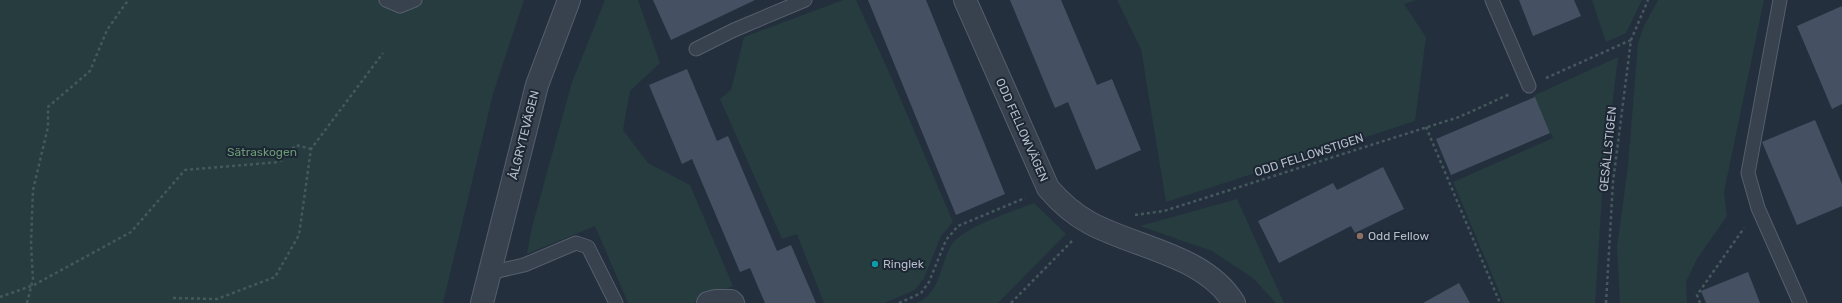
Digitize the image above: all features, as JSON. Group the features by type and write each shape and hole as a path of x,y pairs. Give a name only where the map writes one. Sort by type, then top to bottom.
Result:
{"street":[{"name":"ÅLGRYTEVÄGEN","path":"482,303 537,85 569,0"},
{"name":"ODD FELLOWVÄGEN","path":"965,0 1048,188 1062,205 1090,223 1200,269 1227,291 1234,303"},
{"path":"708,303 731,300 733,303"}],"lane":[{"path":"386,0 400,6 416,0"},
{"path":"696,49 734,30 804,0"},
{"path":"1492,0 1529,86"},
{"path":"1780,0 1748,173 1758,208 1800,303"},
{"path":"489,273 524,265 576,243 588,247 616,303"}],"path":[{"path":"26,303 33,279 31,244 33,190 48,127 48,107 90,71 107,30 126,3 130,0"},
{"name":"GESÄLLSTIGEN","path":"1606,303 1613,182 1630,40 1648,0"},
{"name":"ODD FELLOWSTIGEN","path":"1134,216 1164,210 1459,117 1630,40"},
{"path":"173,298 217,299 275,277 299,235 311,149 383,53"},
{"path":"1426,127 1500,303"},
{"path":"0,297 31,286 131,232 185,170 279,162 296,145 311,149"},
{"path":"899,303 921,294 929,282 946,240 958,226 1048,188"},
{"path":"1700,303 1697,295 1758,208"},
{"path":"1011,303 1090,223"}],"green space":[{"name":"Sätraskogen","path":"0,0 524,0 493,94 443,303 0,303"},
{"path":"605,0 638,0 660,63 630,91 623,130 648,163 690,185 733,286 693,303 628,303 595,226 527,254 532,227 572,82"},
{"path":"843,0 856,0 889,72 953,222 941,236 924,278 915,290 884,303 824,303 797,234 782,239 720,99 731,90 744,37"},
{"path":"1117,0 1416,0 1404,4 1426,37 1415,121 1166,202 1141,49"},
{"path":"1592,0 1642,0 1626,33 1606,42"},
{"path":"1658,0 1764,0 1724,192 1727,216 1697,259 1686,282 1687,303 1620,303 1617,247 1628,166 1638,43 1644,26"},
{"path":"1618,57 1603,180 1595,303 1504,303 1453,182 1553,138 1533,96"},
{"path":"1237,199 1284,303 1276,303 1253,278 1212,251 1140,226"},
{"path":"1034,203 1066,234 998,303 917,303 931,292 939,277 952,244 958,238 990,220"}],"building":[{"path":"653,0 755,0 671,40"},
{"path":"868,0 926,0 1005,194 956,215"},
{"path":"1010,0 1061,0 1097,85 1112,79 1141,150 1096,170 1068,102 1055,108"},
{"path":"1519,0 1574,0 1581,16 1533,36"},
{"path":"1842,6 1842,104 1832,109 1797,26"},
{"path":"687,69 717,141 728,136 777,251 791,245 816,303 765,303 750,268 740,272 692,159 682,164 649,85"},
{"path":"1535,97 1550,133 1451,175 1436,139"},
{"path":"1815,120 1842,184 1842,206 1797,225 1762,142"},
{"path":"1383,167 1404,209 1355,233 1351,226 1279,263 1258,221 1333,183 1337,190"},
{"path":"1748,272 1760,303 1706,303 1701,291"},
{"path":"1459,283 1470,303 1423,303"}],"place":[{"name":"Odd Fellow","path":"1360,236"},
{"name":"Ringlek","path":"875,264"}]}
